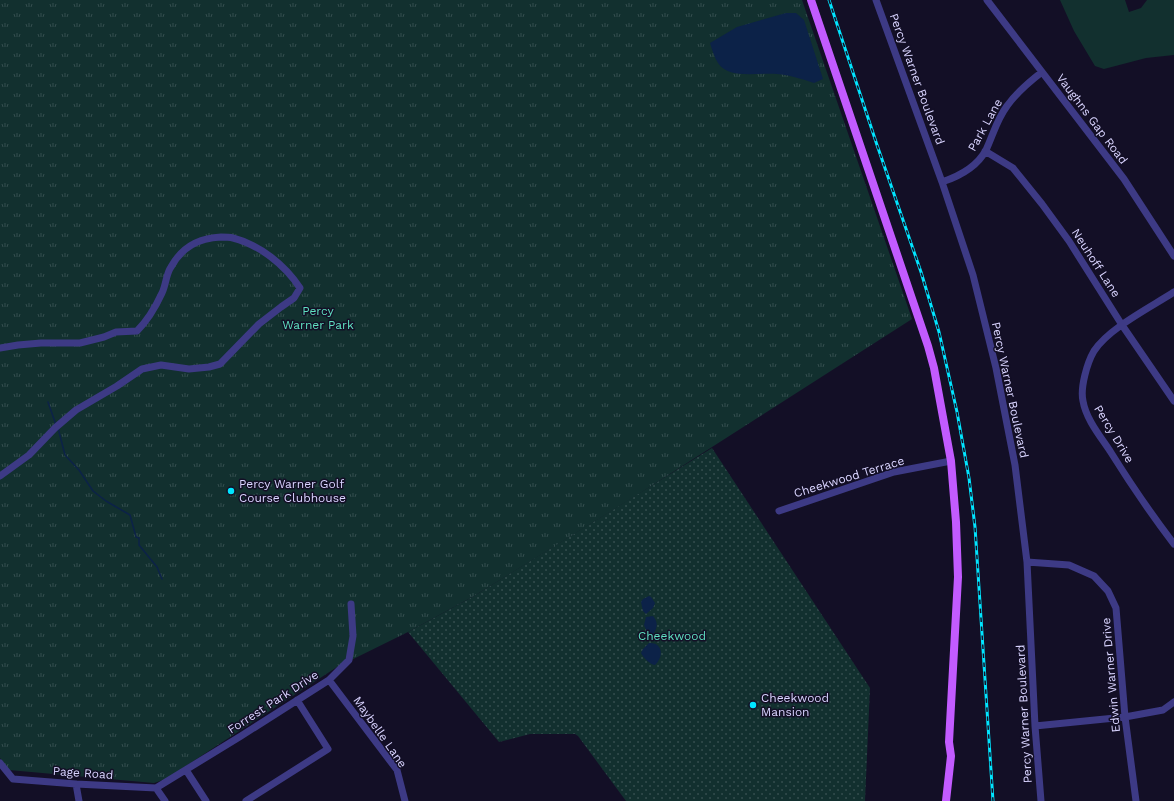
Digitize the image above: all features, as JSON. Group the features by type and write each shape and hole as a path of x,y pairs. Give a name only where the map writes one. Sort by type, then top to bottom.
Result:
{"main road":[{"path":"811,0 928,346 934,368 951,461 956,522 958,577 949,742 951,756 946,801"}],"street":[{"name":"Percy Warner Boulevard","path":"876,0 942,182 973,275 996,368 1015,465 1027,562 1035,726 1041,801"},
{"name":"Vaughns Gap Road","path":"987,0 1124,179 1174,256"},
{"name":"Park Lane","path":"942,182 960,175 975,164 985,151 994,128 1006,106 1022,88 1042,72"},
{"name":"Neuhoff Lane","path":"985,151 1013,168 1068,241 1122,325 1174,401"},
{"path":"0,348 41,343 80,344 116,332 137,331 144,324 162,293 170,267 185,248 197,241 232,237 259,249 281,265 295,279 300,288 294,298 259,324 220,364 209,367 189,369 161,365 142,369 117,386 76,410 55,428 29,455 0,476"},
{"name":"Percy Drive","path":"1174,292 1122,325 1107,337 1094,351 1084,375 1082,400 1090,422 1149,511 1174,544"},
{"name":"Cheekwood Terrace","path":"778,510 894,472 951,461"},
{"name":"Edwin Warner Drive","path":"1027,562 1069,565 1094,576 1108,591 1116,608 1125,717 1136,801"},
{"name":"Forrest Park Drive","path":"156,788 328,680 349,660 353,636 351,604"},
{"name":"Maybelle Lane","path":"328,680 397,770 405,801"},
{"path":"246,801 328,749 297,700"},
{"path":"1035,726 1125,717 1163,710 1174,702"},
{"name":"Page Road","path":"0,763 13,778 76,784 156,788"},
{"path":"186,770 206,801"},
{"path":"76,784 79,801"},
{"path":"156,788 164,801"}],"green space":[{"name":"Percy Warner Park","path":"0,0 802,0 912,319 637,495 474,596 408,632 337,667 166,779 154,783 9,770 0,758"},
{"path":"1060,0 1125,0 1129,12 1141,8 1147,0 1174,0 1174,55 1146,58 1104,69 1095,66 1074,31"},
{"name":"Cheekwood","path":"712,448 870,688 865,801 626,801 575,734 530,734 499,742 408,632 474,596"}],"water":[{"path":"786,13 796,13 804,20 823,79 814,83 796,77 782,75 729,72 718,63 710,43 737,27"},
{"path":"649,596 655,603 653,608 646,614 643,611 641,602"},
{"path":"653,616 657,626 652,636 649,636 644,625 646,617"},
{"path":"649,643 654,643 657,645 661,651 660,658 655,665 647,660 641,653"}],"waterway":[{"path":"48,402 56,425"},
{"path":"58,428 65,455 79,470 93,491 106,501 130,515 136,537 139,538 139,545 157,567 162,579"}],"railway":[{"path":"829,0 921,272 939,332 957,412 969,478 975,527 993,801"}],"place":[{"name":"Percy Warner Golf Course Clubhouse","path":"231,491"},
{"name":"Cheekwood Mansion","path":"753,705"}]}
